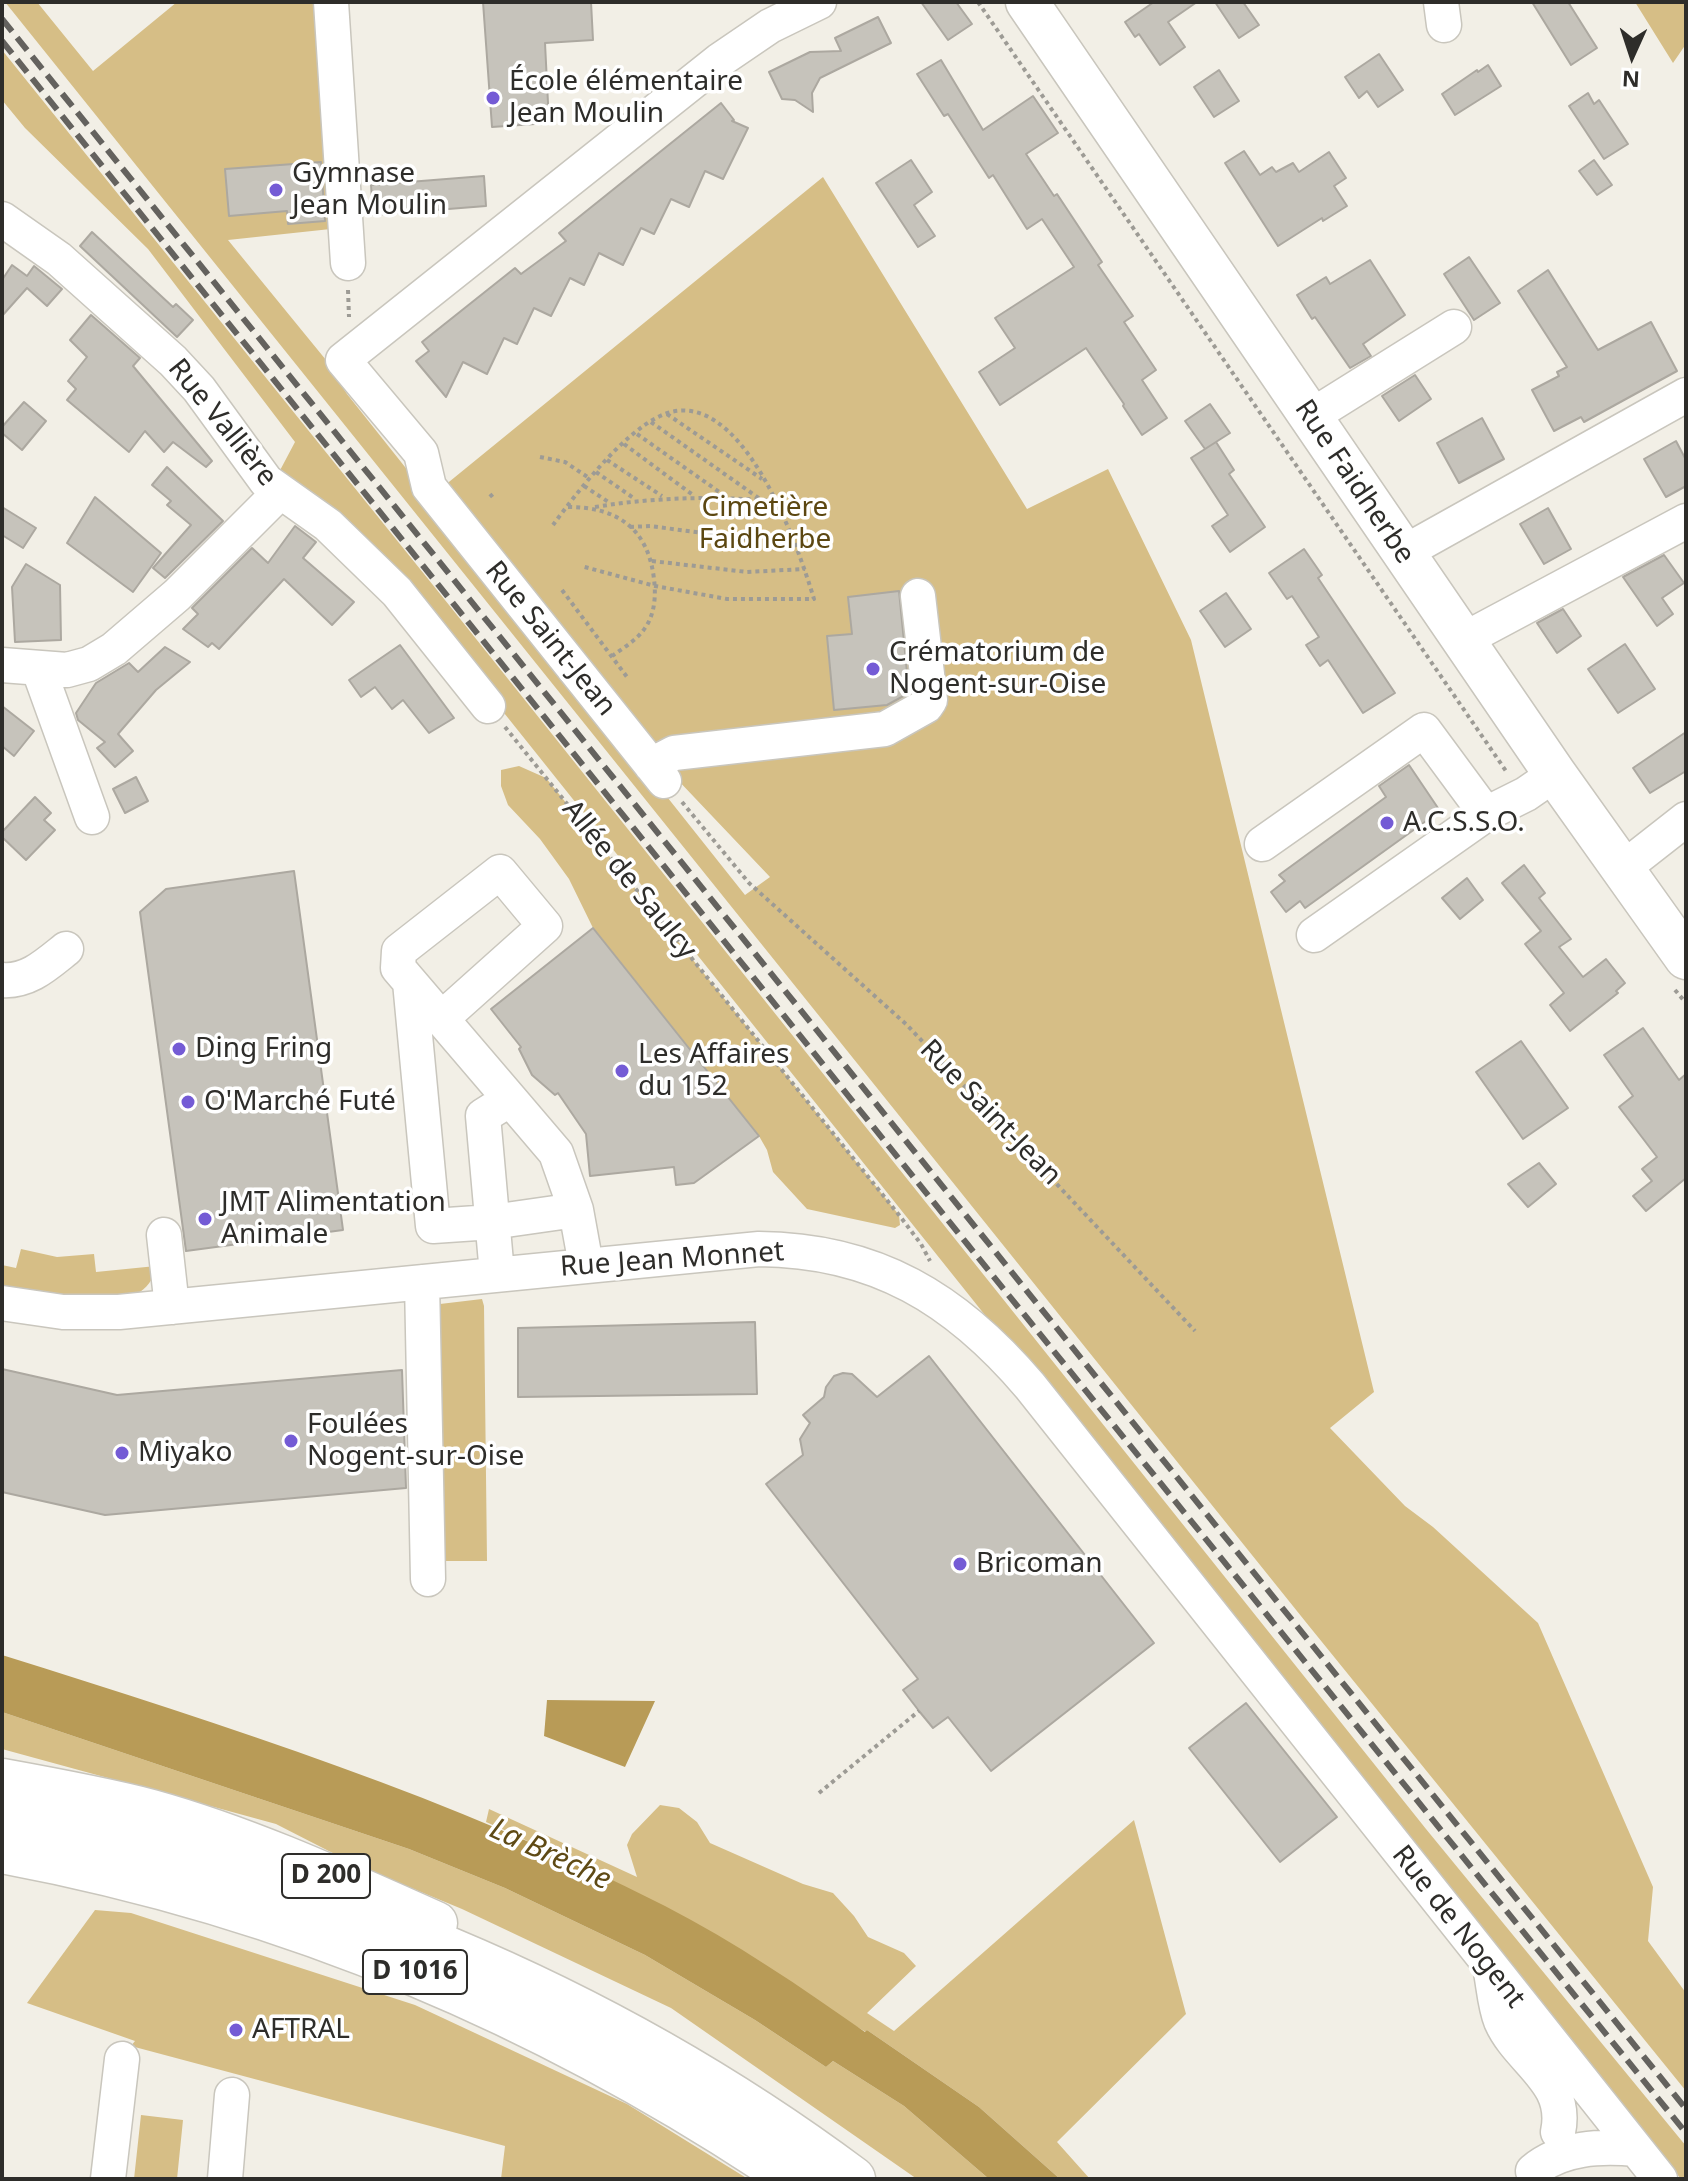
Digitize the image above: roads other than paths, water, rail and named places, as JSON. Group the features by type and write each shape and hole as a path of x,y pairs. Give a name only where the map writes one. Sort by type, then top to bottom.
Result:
{"highway":[{"name":"D 1016","path":"8,1789 136,1844 305,1894 366,1915 470,1958 602,2022 728,2094 853,2179"},
{"name":"D 1016","path":"2,1851 140,1880 238,1908 326,1937 420,1974 553,2036 636,2080 793,2179"},
{"path":"2,1858 50,1860"}],"main road":[{"name":"Rue Faidherbe","path":"1027,2 1463,640 1540,784 1621,870 1677,970"}],"street":[{"path":"331,2 348,263"},
{"name":"Rue Saint-Jean","path":"819,2 770,26 720,60 343,360 421,453 429,487 658,773 674,753 885,729 926,706 930,700 918,596"},
{"name":"Rue Vallière","path":"2,219 59,259 167,355 199,389 258,472 280,492 177,595 124,642 89,664 67,670 2,665"},
{"path":"1310,417 1454,327"},
{"path":"1403,553 1686,395"},
{"path":"280,492 328,525 403,598 488,706"},
{"path":"1463,640 1686,521"},
{"path":"39,670 92,817"},
{"path":"1262,844 1424,730 1486,814"},
{"path":"1314,935 1486,814 1540,784"},
{"path":"1621,870 1686,819"},
{"path":"441,1019 545,926 500,872 399,951 398,968 441,1019 556,1153 576,1210 586,1265"},
{"path":"2,980 17,981 36,972 66,949"},
{"path":"410,982 433,1226 492,1222 576,1210"},
{"path":"497,1274 483,1116 510,1099"},
{"path":"164,1235 172,1307"},
{"name":"Rue Jean Monnet","path":"2,1303 79,1313 172,1307 714,1252 792,1250 875,1269 938,1299 982,1335 1016,1369 1257,1674"},
{"path":"422,1282 428,1579"},
{"name":"Rue de Nogent","path":"1257,1674 1660,2179"},
{"path":"1490,1968 1501,2021 1556,2095 1561,2116 1558,2132 1532,2175"},
{"path":"108,2179 122,2059"},
{"path":"225,2179 232,2095"},
{"path":"1558,2132 1574,2121 1607,2113"},
{"path":"1532,2175 1553,2157 1567,2153 1596,2148 1636,2149"}],"water":[{"name":"La Brèche","path":"2,1655 255,1737 422,1798 585,1867 665,1906 767,1966 865,2032 867,2030 979,2107 1060,2179 989,2179 904,2106 833,2061 826,2067 755,2020 645,1955 505,1888 409,1849 2,1712"},
{"path":"547,1700 655,1701 625,1767 544,1736"}],"railway":[{"path":"2,19 1686,2109"},
{"path":"2,41 968,1245 1686,2133"}],"place":[{"name":"École élémentaire Jean Moulin","path":"493,98"},
{"name":"Gymnase Jean Moulin","path":"276,190"},
{"name":"Crématorium de Nogent-sur-Oise","path":"873,669"},
{"name":"A.C.S.S.O.","path":"1387,823"},
{"name":"Ding Fring","path":"179,1049"},
{"name":"Les Affaires du 152","path":"622,1071"},
{"name":"O'Marché Futé","path":"188,1102"},
{"name":"JMT Alimentation Animale","path":"205,1219"},
{"name":"Foulées Nogent-sur-Oise","path":"291,1441"},
{"name":"Miyako","path":"122,1453"},
{"name":"Bricoman","path":"960,1564"},
{"name":"AFTRAL","path":"236,2030"}],"park label":[{"name":"Cimetière Faidherbe","path":"765,524"}]}
